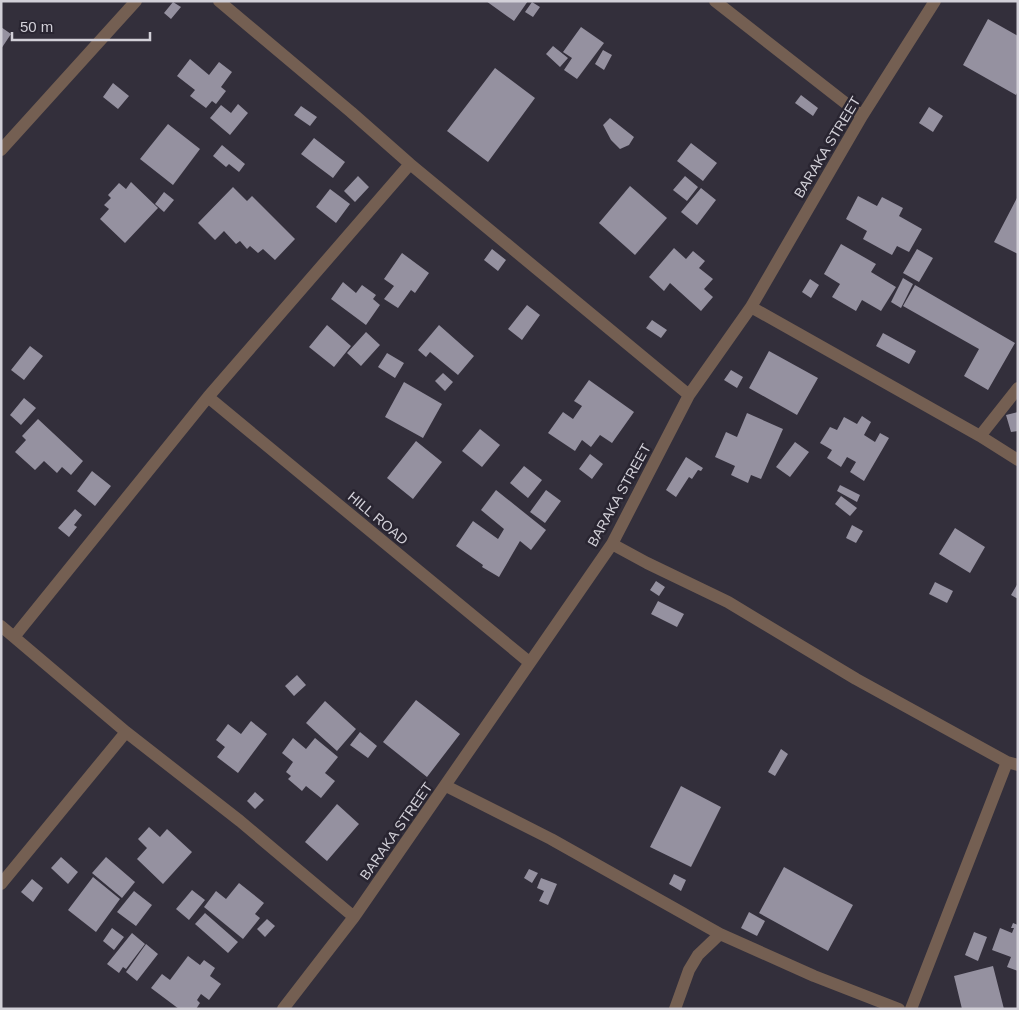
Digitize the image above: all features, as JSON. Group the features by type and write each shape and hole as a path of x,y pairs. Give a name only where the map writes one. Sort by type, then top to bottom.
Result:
{"street":[{"path":"1,150 136,1"},
{"path":"219,1 410,164 689,395"},
{"path":"715,1 862,116"},
{"name":"BARAKA STREET","path":"283,1009 354,917 612,544 689,395 751,307 862,116 935,1"},
{"path":"14,637 208,397 410,164"},
{"path":"751,307 980,436 1018,460"},
{"path":"980,436 1018,388"},
{"name":"HILL ROAD","path":"208,397 529,662"},
{"path":"612,544 728,602 856,679 1012,764 912,1009"},
{"path":"1,626 126,732 240,821 354,917"},
{"path":"1,884 126,732"},
{"path":"446,786 551,839 651,897 720,934 814,976 900,1009"},
{"path":"675,1009 689,970 698,955 720,934"}],"building":[{"path":"486,1 528,1 514,21"},
{"path":"173,2 181,7 171,19 164,13"},
{"path":"532,2 540,7 533,17 525,12"},
{"path":"988,19 1018,36 1018,91 1016,95 963,65"},
{"path":"1,27 11,34 1,49"},
{"path":"581,27 604,43 577,79 564,70 572,58 563,52"},
{"path":"553,46 568,58 560,67 546,54"},
{"path":"603,50 612,55 604,70 595,64"},
{"path":"190,59 209,75 219,62 232,72 221,87 226,91 216,104 212,101 206,108 190,96 195,90 177,76"},
{"path":"495,68 535,98 488,162 447,131"},
{"path":"113,83 129,96 118,109 103,97"},
{"path":"801,95 818,108 813,116 795,103"},
{"path":"238,104 248,113 230,135 210,118 221,105 231,113"},
{"path":"301,106 317,117 310,126 294,115"},
{"path":"929,107 943,116 933,132 919,123"},
{"path":"610,118 634,137 629,145 620,149 611,140 603,125"},
{"path":"168,124 200,149 173,185 140,159"},
{"path":"314,138 345,162 333,178 301,154"},
{"path":"691,143 717,163 703,181 677,161"},
{"path":"222,145 245,164 239,172 229,164 226,167 213,156"},
{"path":"358,176 369,187 355,202 344,191"},
{"path":"685,176 698,187 687,201 673,190"},
{"path":"131,182 158,208 125,243 100,219 109,209 104,205 111,198 108,195 119,183 126,189"},
{"path":"630,186 667,218 635,255 599,223"},
{"path":"233,187 247,201 252,196 295,239 275,260 263,249 258,253 250,246 247,249 240,241 236,244 224,231 215,240 198,223"},
{"path":"701,188 716,200 697,225 681,212"},
{"path":"330,189 350,204 336,223 316,207"},
{"path":"164,192 174,200 164,212 155,204"},
{"path":"858,196 877,206 882,197 903,208 899,216 922,229 909,252 897,246 892,255 863,239 867,231 846,219"},
{"path":"1018,196 1018,254 994,242"},
{"path":"841,244 876,264 871,272 896,287 881,311 862,300 856,311 832,297 840,284 824,274"},
{"path":"674,248 686,259 693,251 705,261 699,268 713,279 704,289 713,297 701,311 670,283 664,291 649,277"},
{"path":"492,249 506,260 498,271 484,260"},
{"path":"917,249 933,258 919,282 903,273"},
{"path":"402,253 429,273 415,293 411,290 398,308 384,299 394,286 384,279"},
{"path":"903,278 913,284 901,308 891,302"},
{"path":"810,279 819,285 811,298 802,292"},
{"path":"343,282 356,293 362,285 376,295 373,299 380,305 366,325 331,299"},
{"path":"915,285 1015,343 988,390 964,376 979,349 903,306"},
{"path":"527,305 540,315 522,340 508,329"},
{"path":"652,320 667,330 661,338 646,328"},
{"path":"327,325 351,346 334,367 309,347"},
{"path":"439,325 474,356 458,375 430,352 426,357 418,350"},
{"path":"366,332 380,345 361,366 347,353"},
{"path":"883,333 916,351 909,364 876,346"},
{"path":"30,346 43,356 24,380 11,370"},
{"path":"769,351 818,378 797,415 749,388"},
{"path":"387,353 404,363 395,378 378,367"},
{"path":"731,370 743,377 737,388 724,380"},
{"path":"443,373 453,382 445,391 435,381"},
{"path":"589,380 634,412 612,443 600,435 591,447 582,440 575,451 548,433 563,412 573,419 582,406 574,401"},
{"path":"404,382 442,404 423,438 385,417"},
{"path":"24,398 36,408 21,425 10,415"},
{"path":"1018,412 1018,431 1011,432 1006,415"},
{"path":"747,413 783,429 761,479 751,475 748,483 731,475 735,466 715,457 726,432 737,437"},
{"path":"862,416 871,422 864,435 875,442 880,433 889,438 864,481 850,472 856,462 847,457 841,467 827,458 832,450 820,443 830,427 837,430 844,417 857,424"},
{"path":"38,419 83,461 71,475 62,467 57,473 44,461 35,470 15,452 26,440 22,436"},
{"path":"480,429 500,445 482,467 462,451"},
{"path":"416,441 442,462 413,499 387,478"},
{"path":"795,442 809,452 790,477 776,467"},
{"path":"590,454 603,464 592,479 579,469"},
{"path":"686,457 703,468 701,471 698,470 692,479 689,477 676,497 666,490"},
{"path":"524,466 542,480 528,498 510,483"},
{"path":"92,471 111,486 95,506 77,491"},
{"path":"840,485 860,495 857,502 837,491"},
{"path":"496,490 546,530 531,550 520,541 499,577 482,567 483,565 456,546 473,521 498,539 504,529 481,510"},
{"path":"546,490 561,501 545,523 530,512"},
{"path":"841,496 857,508 850,516 835,504"},
{"path":"75,509 82,515 74,525 77,527 69,537 58,528"},
{"path":"852,525 863,531 856,543 846,538"},
{"path":"955,528 985,547 970,573 939,554"},
{"path":"656,581 665,587 659,596 650,590"},
{"path":"935,582 953,591 947,603 929,594"},
{"path":"1018,583 1018,599 1011,595"},
{"path":"658,601 684,614 677,627 651,614"},
{"path":"297,675 306,685 294,696 285,686"},
{"path":"416,700 460,734 427,777 383,742"},
{"path":"325,701 356,729 337,751 306,723"},
{"path":"251,721 267,734 238,773 217,757 225,747 216,740 228,724 241,734"},
{"path":"360,732 377,746 368,758 350,745"},
{"path":"293,738 306,749 315,738 338,757 325,773 335,781 321,798 306,786 302,791 288,779 291,776 286,772 293,762 282,753"},
{"path":"781,749 788,754 775,776 768,772"},
{"path":"681,786 721,807 691,867 650,847"},
{"path":"255,792 264,800 255,809 247,801"},
{"path":"337,804 359,824 327,861 305,842"},
{"path":"149,827 160,837 167,829 192,852 163,884 137,859 147,848 138,839"},
{"path":"61,857 78,872 68,884 51,868"},
{"path":"106,857 135,882 122,898 92,873"},
{"path":"784,867 853,905 828,951 759,913"},
{"path":"529,869 538,873 532,883 524,878"},
{"path":"674,874 686,880 681,891 669,884"},
{"path":"93,877 120,899 96,932 68,910"},
{"path":"541,878 557,884 548,905 539,901 544,891 537,888"},
{"path":"32,879 43,888 33,902 21,892"},
{"path":"239,883 264,903 255,914 260,918 243,939 204,907 216,891 226,899"},
{"path":"192,890 205,900 189,920 176,909"},
{"path":"134,891 152,905 136,926 117,912"},
{"path":"749,912 765,921 757,936 741,928"},
{"path":"205,913 238,942 228,953 195,924"},
{"path":"267,919 275,926 265,937 257,929"},
{"path":"1013,923 1018,925 1018,971 1007,967 1011,957 992,950 1000,928 1012,933"},
{"path":"112,928 124,937 114,950 103,941"},
{"path":"974,932 987,937 978,961 965,955"},
{"path":"132,933 145,944 126,969 123,967 119,973 107,964"},
{"path":"146,944 158,954 137,981 126,972"},
{"path":"188,956 200,965 204,960 215,968 210,976 221,984 209,1000 201,994 197,1000 200,1003 196,1009 179,1009 151,988 162,974 170,980"},
{"path":"993,966 1004,1009 962,1009 954,976"}]}
